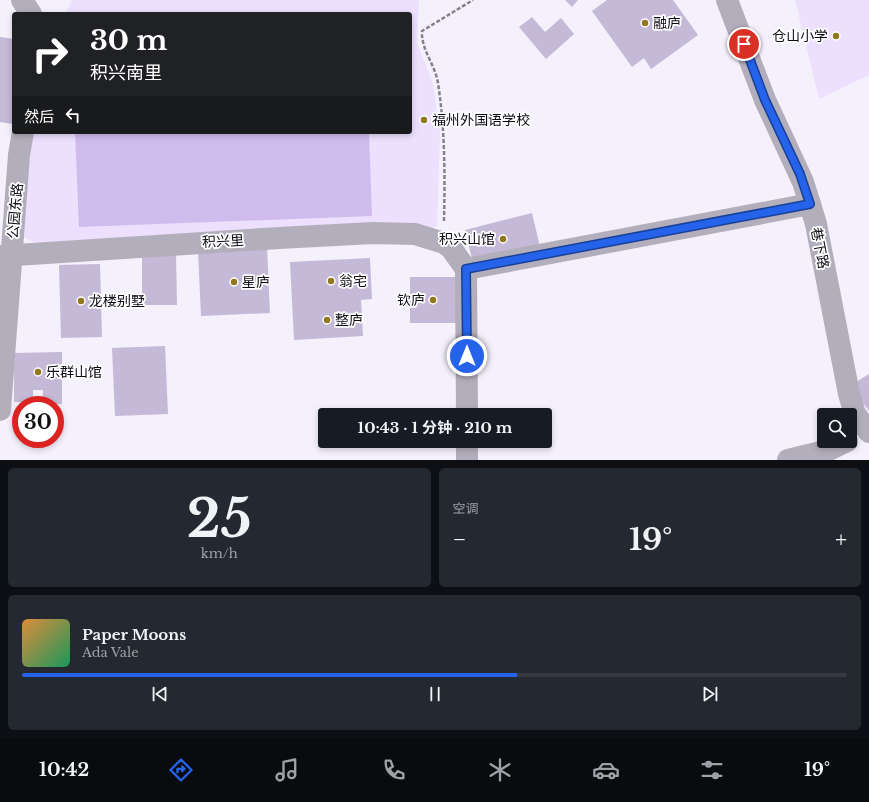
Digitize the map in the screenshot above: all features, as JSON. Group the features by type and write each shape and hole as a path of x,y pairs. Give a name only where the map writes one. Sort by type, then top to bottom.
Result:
{"street":[{"path":"22,0 30,12"},
{"name":"巷下路","path":"726,0 765,100 798,171 810,204 816,224 848,394 862,434"},
{"name":"公园东路","path":"0,410 6,256 23,134"},
{"path":"467,408 466,269 810,204"},
{"name":"积兴里","path":"6,256 373,234 415,234 444,243 454,252 466,269"},
{"path":"467,448 467,460"},
{"path":"788,460 833,448"}],"path":[{"path":"444,243 445,149 442,115 437,80 421,41 422,31 473,0"}],"shaded area":[{"name":"福州外国语学校","path":"72,0 419,0 417,42 433,84 440,133 437,227 38,244 21,236 29,134 412,134 412,12 66,12"},
{"name":"仓山小学","path":"795,0 869,0 869,75 819,99"},
{"path":"75,134 369,134 372,216 79,227"}],"building":[{"path":"565,0 578,0 572,7"},
{"name":"融庐","path":"607,0 673,0 698,35 651,69 644,58 632,67 592,11"},
{"path":"532,17 545,32 561,18 574,34 546,59 519,27"},
{"path":"0,37 12,39 12,124 0,122"},
{"name":"积兴山馆","path":"532,213 540,247 473,263 465,230"},
{"name":"星庐","path":"267,247 270,313 201,316 198,251"},
{"path":"142,253 176,253 177,305 142,305"},
{"path":"370,258 372,299 361,300 363,336 294,340 290,262"},
{"name":"龙楼别墅","path":"100,264 102,337 61,338 59,265"},
{"name":"钦庐","path":"410,277 457,277 456,323 410,323"},
{"path":"165,346 168,414 115,416 112,348"},
{"name":"乐群山馆","path":"62,352 62,396 43,396 43,390 33,390 33,396 14,396 14,353"},
{"path":"869,374 869,411 860,399 856,382"}],"place":[{"name":"融庐","path":"645,23"},
{"name":"仓山小学","path":"836,36"},
{"name":"福州外国语学校","path":"424,120"},
{"name":"积兴山馆","path":"503,239"},
{"name":"翁宅","path":"331,281"},
{"name":"星庐","path":"234,282"},
{"name":"钦庐","path":"433,300"},
{"name":"龙楼别墅","path":"81,301"},
{"name":"整庐","path":"327,320"},
{"name":"乐群山馆","path":"38,372"}],"route":[{"path":"467,356 466,269 810,204 800,174 765,100 744,44"}]}
